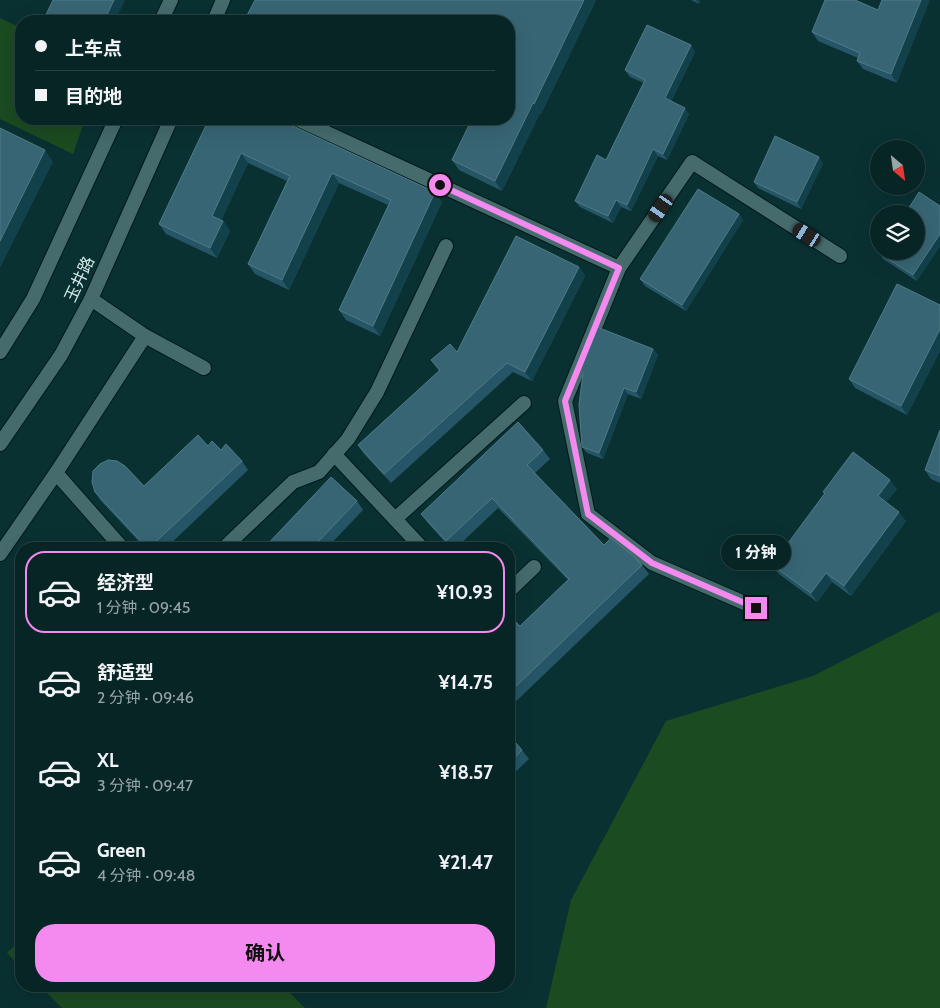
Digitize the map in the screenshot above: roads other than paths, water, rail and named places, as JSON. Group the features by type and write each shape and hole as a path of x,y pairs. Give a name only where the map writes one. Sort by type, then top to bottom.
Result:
{"street":[{"path":"164,15 171,0"},
{"path":"217,15 223,0"},
{"name":"玉井路","path":"0,352 33,299 113,125"},
{"name":"玉井路","path":"0,444 61,355 91,299 168,125"},
{"path":"310,125 619,268"},
{"path":"756,608 652,563 588,514 565,401 619,268 692,162 840,256"},
{"path":"230,542 293,482 319,472 348,439 377,392 446,246"},
{"path":"91,299 145,336 204,368"},
{"path":"0,554 56,474 145,336"},
{"path":"395,519 524,403"},
{"path":"334,454 416,542"},
{"path":"56,474 117,542"},
{"path":"515,585 534,567"}]}
